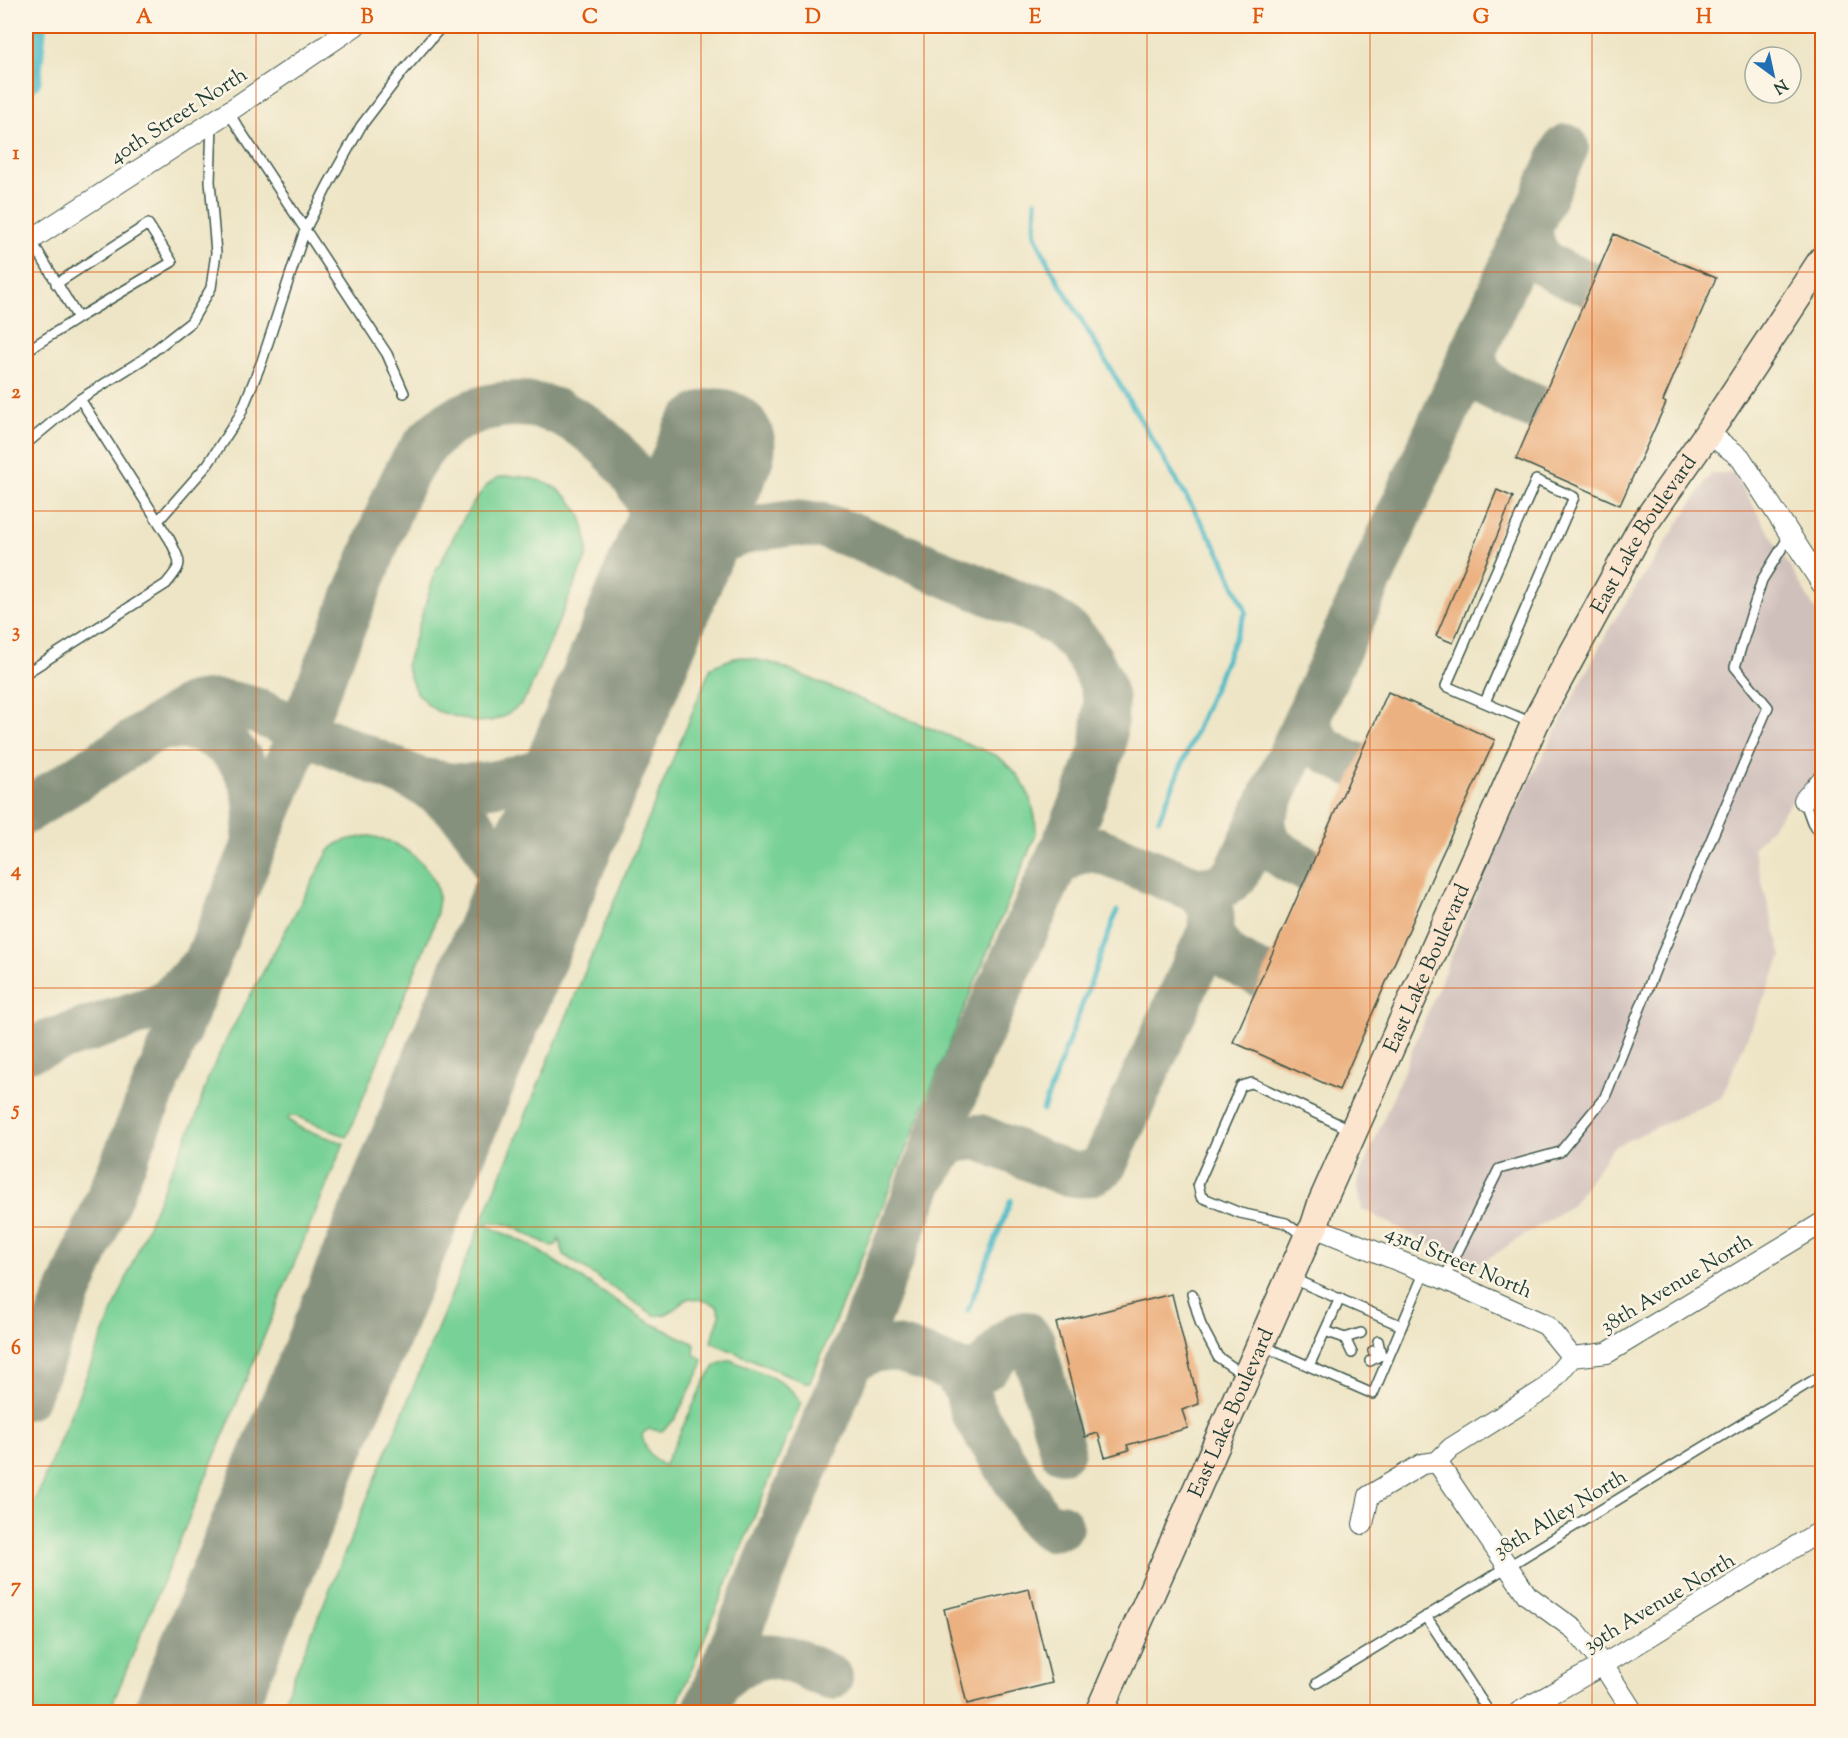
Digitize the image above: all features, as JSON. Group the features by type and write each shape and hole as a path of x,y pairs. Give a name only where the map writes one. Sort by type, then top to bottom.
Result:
{"street":[{"name":"40th Street North","path":"28,242 355,26"},
{"name":"East Lake Boulevard","path":"1099,1713 1534,723 1642,527 1708,433 1822,260"},
{"path":"1708,433 1740,457 1822,584"},
{"path":"1804,800 1822,780"},
{"name":"38th Avenue North","path":"1572,1356 1607,1353 1822,1223"},
{"name":"43rd Street North","path":"1310,1233 1425,1271 1546,1324 1572,1356"},
{"path":"1363,1524 1369,1496 1422,1464 1437,1462 1451,1448 1545,1389 1572,1356"},
{"path":"1437,1462 1527,1595 1575,1630 1603,1665 1633,1713"},
{"name":"39th Avenue North","path":"1519,1713 1603,1665 1822,1530"}],"lane":[{"path":"158,521 208,464 240,415 262,361 305,230 361,126 403,71 442,26"},
{"path":"220,117 305,230 387,354 404,393"},
{"path":"26,444 80,399 142,360 191,322 211,288 216,253 210,181 220,117"},
{"path":"26,351 172,262 148,224 56,284"},
{"path":"28,242 78,318"},
{"path":"26,673 166,584 179,569 179,559 158,521 80,399"},
{"path":"1485,702 1574,497 1536,480 1446,686 1534,723"},
{"path":"1444,1279 1499,1169 1560,1152 1605,1097 1656,968 1768,707 1735,668 1762,580 1791,534"},
{"path":"1804,800 1812,822 1822,838"},
{"path":"1310,1233 1286,1223 1240,1213 1201,1197 1198,1184 1241,1086 1252,1083 1354,1131"},
{"path":"1370,1361 1381,1354 1402,1326 1425,1271"},
{"path":"1290,1277 1402,1326"},
{"path":"1192,1294 1201,1325 1218,1357 1246,1377"},
{"path":"1309,1366 1340,1298"},
{"path":"1325,1331 1356,1343"},
{"path":"1345,1338 1361,1333"},
{"path":"1345,1338 1352,1353"},
{"path":"1261,1346 1373,1394 1381,1354 1378,1341"},
{"name":"38th Alley North","path":"1317,1683 1822,1375"},
{"path":"1426,1617 1489,1713"}],"shaded area":[{"path":"1712,473 1734,473 1822,621 1822,765 1753,849 1782,956 1721,1098 1613,1147 1573,1204 1475,1267 1362,1209 1357,1183 1502,834 1611,625"}],"green space":[{"path":"507,476 541,481 566,496 576,508 582,521 587,555 528,694 521,704 505,716 491,721 474,722 437,711 427,704 415,690 406,666 437,567 472,504 489,484 497,478"},
{"path":"743,657 775,664 995,755 1013,770 1026,789 1034,811 1036,834 810,1382 804,1382 711,1342 720,1315 714,1304 689,1298 669,1313 654,1315 564,1255 559,1239 556,1245 551,1246 507,1224 487,1222 485,1225 528,1244 647,1321 695,1344 694,1354 703,1360 701,1368 675,1419 662,1431 649,1429 642,1434 649,1453 664,1466 705,1381 716,1365 730,1360 760,1372 788,1388 801,1403 674,1712 279,1712 711,667"},
{"path":"370,836 395,844 406,851 426,868 433,879 438,904 431,933 347,1137 296,1116 290,1116 288,1120 302,1129 344,1143 109,1712 26,1712 26,1523 165,1184 196,1117 208,1078 226,1040 329,851 342,842"}],"building":[{"path":"1614,234 1716,278 1663,401 1666,403 1620,505 1516,459"},
{"path":"1497,490 1513,497 1453,643 1436,636"},
{"path":"1388,692 1495,740 1439,861 1339,1090 1233,1042"},
{"path":"1172,1294 1199,1404 1182,1410 1188,1428 1127,1445 1129,1450 1105,1457 1098,1433 1085,1437 1056,1323"},
{"path":"1029,1589 1052,1683 967,1704 944,1609"}],"waterway":[{"path":"26,78 31,26"},
{"path":"1036,201 1035,235 1050,267 1222,557 1246,612 1159,819"},
{"path":"1043,1110 1117,911"},
{"path":"968,1310 1011,1200"}],"taxiway":[{"path":"1053,868 1073,853 1098,850 1195,889 1217,887 1227,883 1236,875 1566,147"},
{"path":"1530,228 1531,241 1541,260 1559,272 1592,285"},
{"path":"1475,348 1478,372 1485,381 1503,394 1537,408"},
{"path":"26,1397 234,896 388,514 409,468 428,442 443,428 460,418 478,410 498,406 517,404 537,406 556,411 574,420 609,447 637,482 653,516 664,577"},
{"path":"666,570 700,547 749,530 792,523 824,526 854,536 1041,614 1061,626 1079,643 1088,656 1101,681 1106,700 1103,748 1080,809 966,1065 861,1335 705,1712"},
{"path":"26,811 190,706 222,703 254,710 416,779 455,807 470,823 484,842 501,884 504,932 494,987"},
{"path":"1309,714 1312,734 1322,747 1355,765"},
{"path":"155,729 179,727 200,730 219,739 234,753 246,770 254,790 257,812 255,835"},
{"path":"419,780 464,786 485,785 549,768 593,748"},
{"path":"1263,814 1265,835 1269,843 1291,861 1309,870"},
{"path":"926,1174 943,1148 952,1140 979,1137 1063,1172 1085,1174 1104,1165 1209,934 1212,921 1210,909 1205,899 1195,889"},
{"path":"1210,931 1225,954 1262,975"},
{"path":"26,1050 154,1008 171,999 199,970"},
{"path":"849,1364 864,1353 879,1349 894,1349 971,1375 987,1366 1011,1340 1025,1334 1032,1341 1062,1450"},
{"path":"952,1369 967,1390 972,1410 1040,1520 1050,1528 1060,1526"},
{"path":"718,1682 733,1669 760,1657 785,1659 830,1677"}],"runway":[{"path":"194,1712 717,447"}]}
